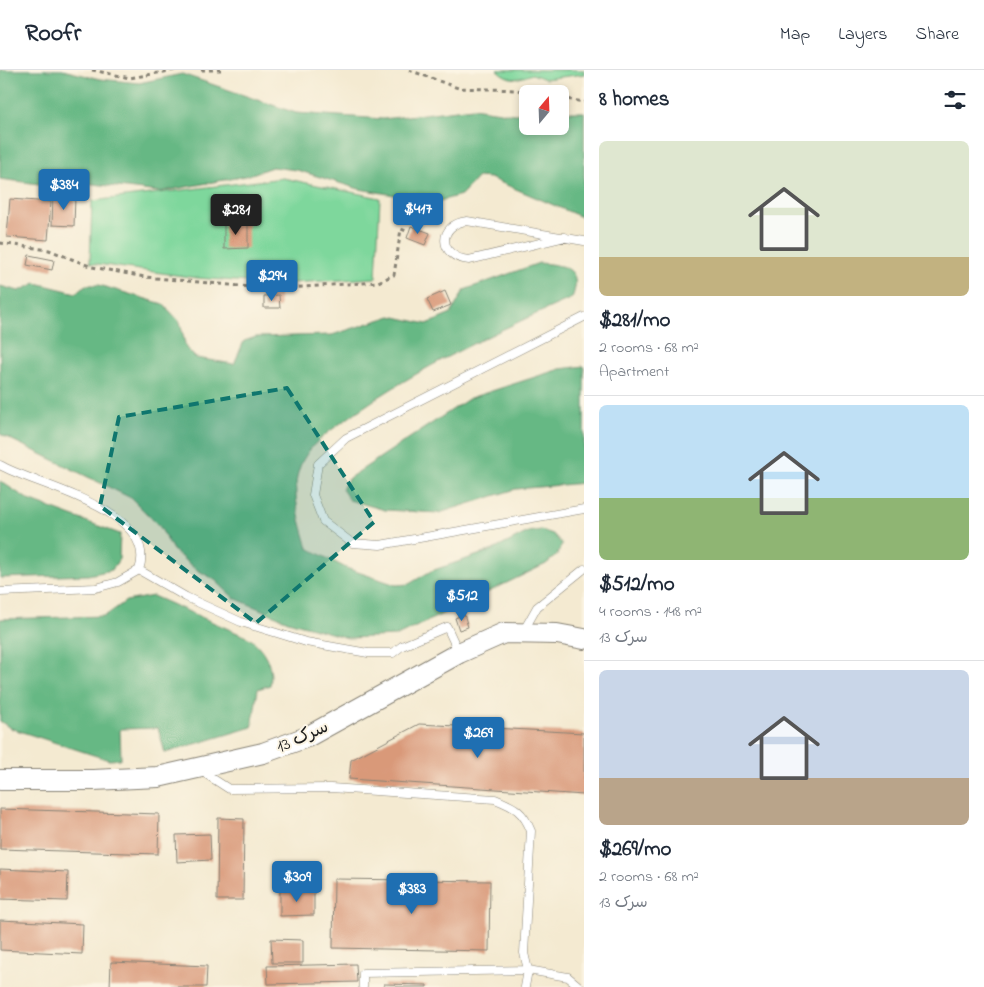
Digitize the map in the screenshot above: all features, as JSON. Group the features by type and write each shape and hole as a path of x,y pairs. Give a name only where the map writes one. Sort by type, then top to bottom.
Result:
{"street":[{"name":"سرک 13","path":"0,780 93,780 158,777 263,753 307,737 459,653 504,633 557,634 584,639"}],"lane":[{"path":"565,237 469,260 456,259 446,249 445,240 448,230 458,222 467,221 565,237 584,241"},
{"path":"584,317 346,438 318,464 313,495 322,521 352,543 380,545 584,509"},
{"path":"0,465 107,511 128,527 144,557 139,570 118,582 96,588 0,592"},
{"path":"523,632 537,607 584,569"},
{"path":"139,570 186,597 240,622 306,642 368,653 393,653 402,646 447,627 459,653"},
{"path":"197,768 229,789 331,788 495,799 512,806 525,816 531,831 524,953 528,970 525,987"},
{"path":"363,987 363,973 528,970 568,977 580,987"}],"path":[{"path":"92,70 130,78 175,70"},
{"path":"201,70 221,70"},
{"path":"409,70 458,88 519,90"},
{"path":"569,100 584,102"},
{"path":"0,243 49,250 92,268 145,277 272,290 378,282 394,275 401,229 409,232"}],"highlighted area":[{"path":"287,388 374,522 256,623 100,506 119,417"}],"green space":[{"path":"0,70 62,70 100,79 139,83 182,74 296,113 383,119 473,108 519,114 519,135 569,135 569,112 584,112 584,218 490,178 478,177 461,195 436,202 359,189 297,170 272,167 246,176 159,192 93,184 47,185 0,179"},
{"path":"497,70 584,70 584,74 545,79 532,74 509,78"},
{"path":"283,178 380,198 376,278 274,284 197,278 90,263 92,201"},
{"path":"539,263 563,267 573,274 575,288 572,298 458,351 403,382 331,430 318,441 303,460 296,481 296,493 308,548 346,568 396,585 409,584 431,571 493,550 528,532 541,530 553,534 562,544 557,555 546,564 397,636 348,638 288,621 234,598 215,580 194,568 173,550 160,527 131,498 0,434 0,286 19,291 36,283 76,293 86,285 99,285 163,304 180,322 186,348 196,358 234,364 244,341 256,337 332,335 391,316 427,324 451,314 464,290"},
{"path":"584,366 584,483 516,489 439,513 385,510 349,500 342,489 349,478 470,398 560,369"},
{"path":"0,481 29,500 120,534 119,559 112,570 88,575 0,578"},
{"path":"153,596 249,638 259,647 267,658 271,678 270,685 258,689 252,727 165,753 158,728 120,729 121,759 109,760 10,728 0,721 0,619 105,616 126,601"}],"building":[{"path":"53,196 75,197 74,226 52,225"},
{"path":"10,199 51,202 48,240 7,237"},
{"path":"248,223 248,248 224,249 224,224"},
{"path":"411,226 430,233 425,245 407,238"},
{"path":"29,255 54,260 52,270 27,265"},
{"path":"445,291 451,305 433,312 427,299"},
{"path":"279,295 280,308 264,308 264,296"},
{"path":"464,614 468,627 459,630 455,618"},
{"path":"419,724 584,733 584,795 349,779 351,760"},
{"path":"0,809 159,814 158,854 0,849"},
{"path":"218,818 244,819 243,900 217,900"},
{"path":"210,834 211,860 177,862 176,835"},
{"path":"0,869 68,872 67,901 0,899"},
{"path":"334,879 490,881 489,951 333,948"},
{"path":"280,890 314,890 314,915 280,916"},
{"path":"0,920 83,924 82,954 0,950"},
{"path":"271,939 303,940 303,963 272,963"},
{"path":"111,962 207,966 206,987 110,987"},
{"path":"356,964 357,982 268,984 267,966"},
{"path":"384,984 427,985 427,987 384,987"}]}
